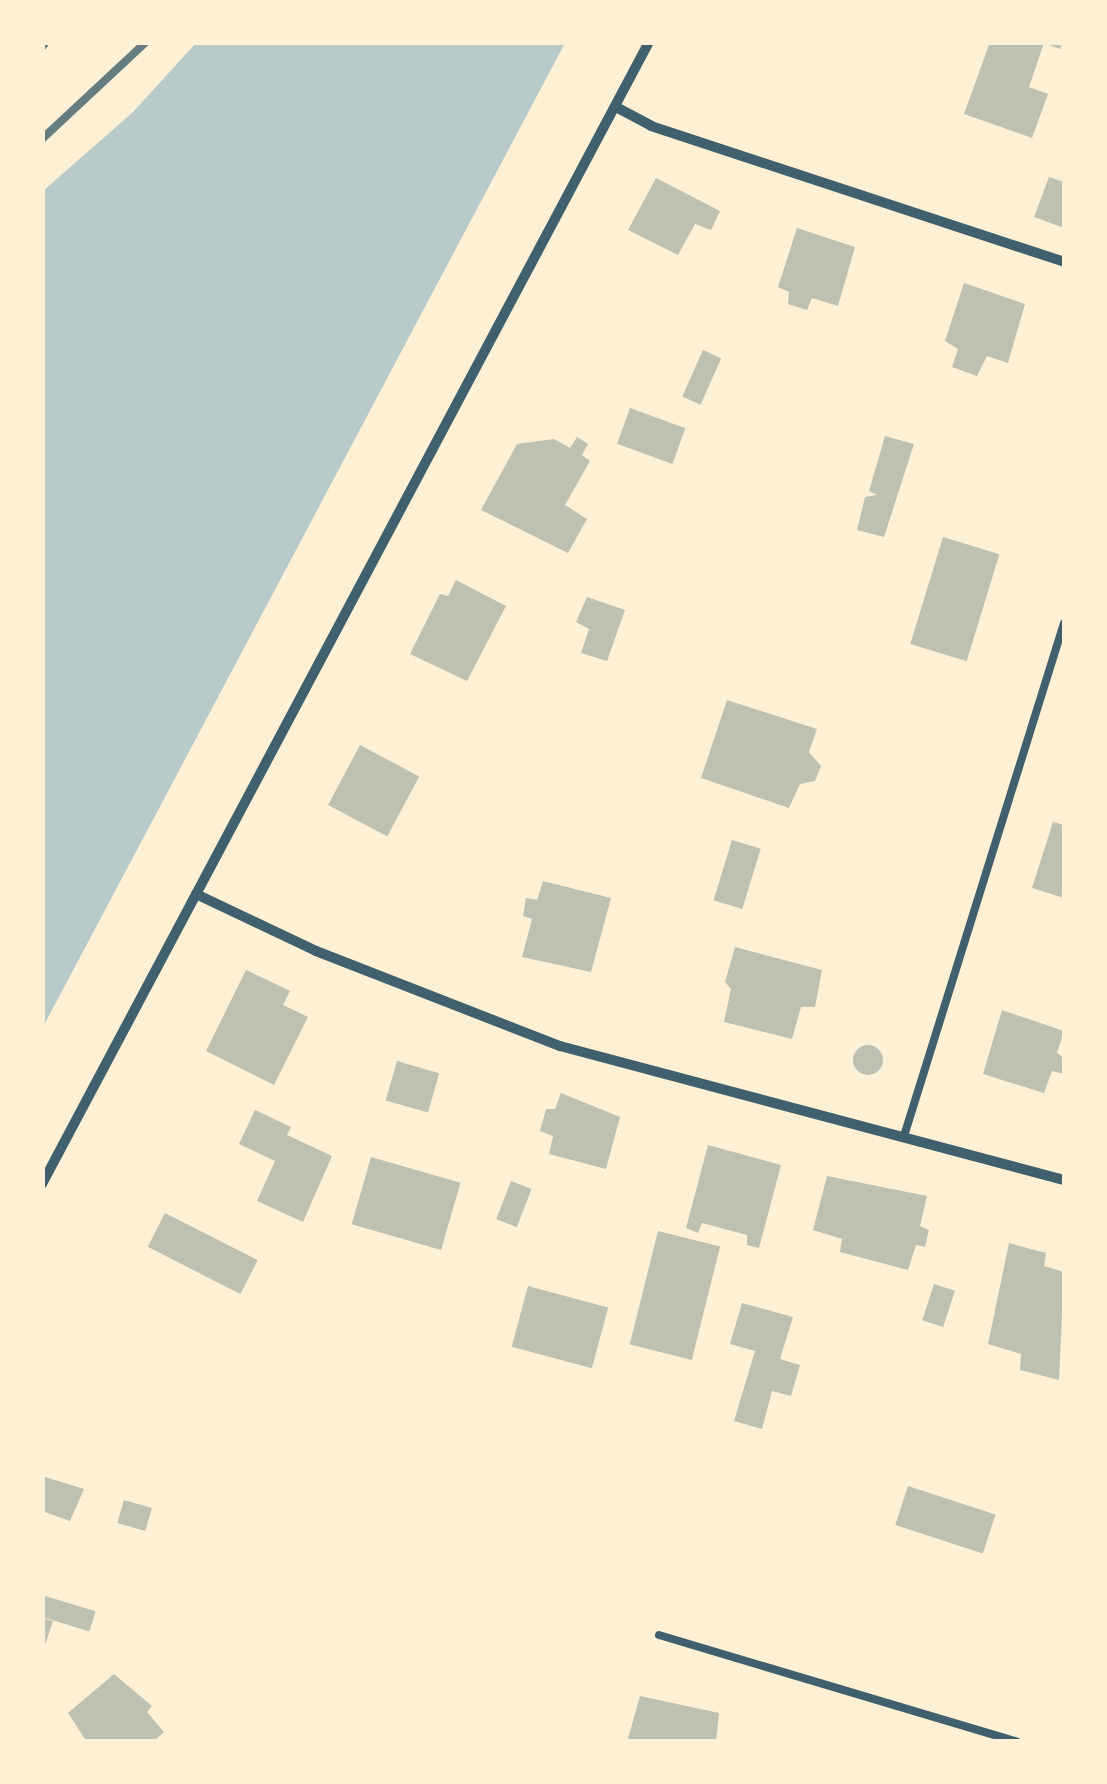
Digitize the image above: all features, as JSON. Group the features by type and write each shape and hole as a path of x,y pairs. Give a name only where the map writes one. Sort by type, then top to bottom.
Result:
{"street":[{"path":"42,1184 648,42"},
{"path":"616,108 652,126 1064,262"},
{"path":"196,894 316,951 560,1046 1064,1180"}],"lane":[{"path":"904,1136 1064,622"},
{"path":"658,1634 1017,1742"}],"shaded area":[{"path":"196,43 565,43 43,1027 43,191 133,112"}],"building":[{"path":"990,42 1063,42 1060,49 1044,43 1029,87 1048,94 1032,138 964,114"},
{"path":"1049,177 1064,182 1064,228 1034,217"},
{"path":"656,178 720,211 711,230 695,224 678,255 628,230"},
{"path":"797,228 855,247 838,306 812,298 807,310 788,304 789,292 778,287"},
{"path":"964,283 1025,304 1008,363 987,356 977,376 952,367 958,349 945,341"},
{"path":"703,350 721,358 701,405 682,397"},
{"path":"630,408 685,428 672,464 617,444"},
{"path":"885,436 914,444 884,537 857,530 865,497 877,495 869,491"},
{"path":"577,437 588,444 582,455 590,461 565,505 587,519 568,553 481,510 517,444 554,439 570,448"},
{"path":"943,537 999,554 967,661 910,644"},
{"path":"456,580 506,606 467,681 410,654 440,594 448,596"},
{"path":"587,597 625,610 607,661 581,653 589,629 576,622"},
{"path":"727,700 817,729 809,752 821,766 815,781 800,784 789,808 701,778"},
{"path":"360,745 419,776 387,836 328,805"},
{"path":"1053,822 1064,825 1064,898 1032,888"},
{"path":"732,840 761,849 742,909 714,900"},
{"path":"543,881 611,898 591,972 522,957 532,919 523,916 526,898 537,900"},
{"path":"735,947 822,970 815,1007 801,1007 792,1039 724,1022 731,989 725,982"},
{"path":"246,970 290,991 283,1005 308,1017 274,1085 206,1051"},
{"path":"1002,1010 1064,1031 1057,1053 1064,1058 1064,1074 1052,1071 1044,1093 983,1074"},
{"path":"868,1045 879,1049 883,1060 879,1071 868,1075 857,1071 853,1060 857,1049"},
{"path":"397,1061 439,1073 428,1113 386,1100"},
{"path":"561,1093 620,1117 606,1169 549,1154 553,1136 540,1131 546,1109 555,1109"},
{"path":"255,1110 291,1127 287,1135 332,1156 303,1222 257,1201 275,1161 239,1144"},
{"path":"708,1145 781,1165 759,1248 747,1245 747,1235 702,1223 698,1233 686,1228"},
{"path":"371,1157 460,1183 441,1250 352,1224"},
{"path":"827,1176 927,1196 920,1226 929,1230 925,1247 916,1245 908,1270 840,1252 842,1239 813,1230"},
{"path":"511,1181 532,1189 517,1227 496,1219"},
{"path":"165,1213 258,1260 240,1294 148,1247"},
{"path":"658,1231 720,1246 692,1360 630,1345"},
{"path":"1009,1243 1046,1253 1044,1266 1064,1272 1059,1380 1020,1370 1021,1354 988,1344"},
{"path":"934,1284 955,1291 943,1327 922,1320"},
{"path":"528,1286 608,1307 592,1368 512,1347"},
{"path":"742,1303 793,1317 780,1359 800,1365 791,1396 772,1391 762,1429 734,1421 755,1351 730,1344"},
{"path":"42,1476 84,1489 70,1521 42,1511"},
{"path":"908,1486 995,1514 983,1553 895,1525"},
{"path":"124,1500 152,1508 145,1531 117,1523"},
{"path":"42,1595 96,1611 89,1631 42,1617"},
{"path":"42,1618 53,1621 43,1651 42,1651"},
{"path":"114,1674 152,1706 147,1712 164,1732 153,1742 87,1742 68,1713"},
{"path":"640,1696 719,1713 716,1742 627,1742"}],"railway":[{"path":"42,47 46,42"},
{"path":"42,139 146,42"}]}
